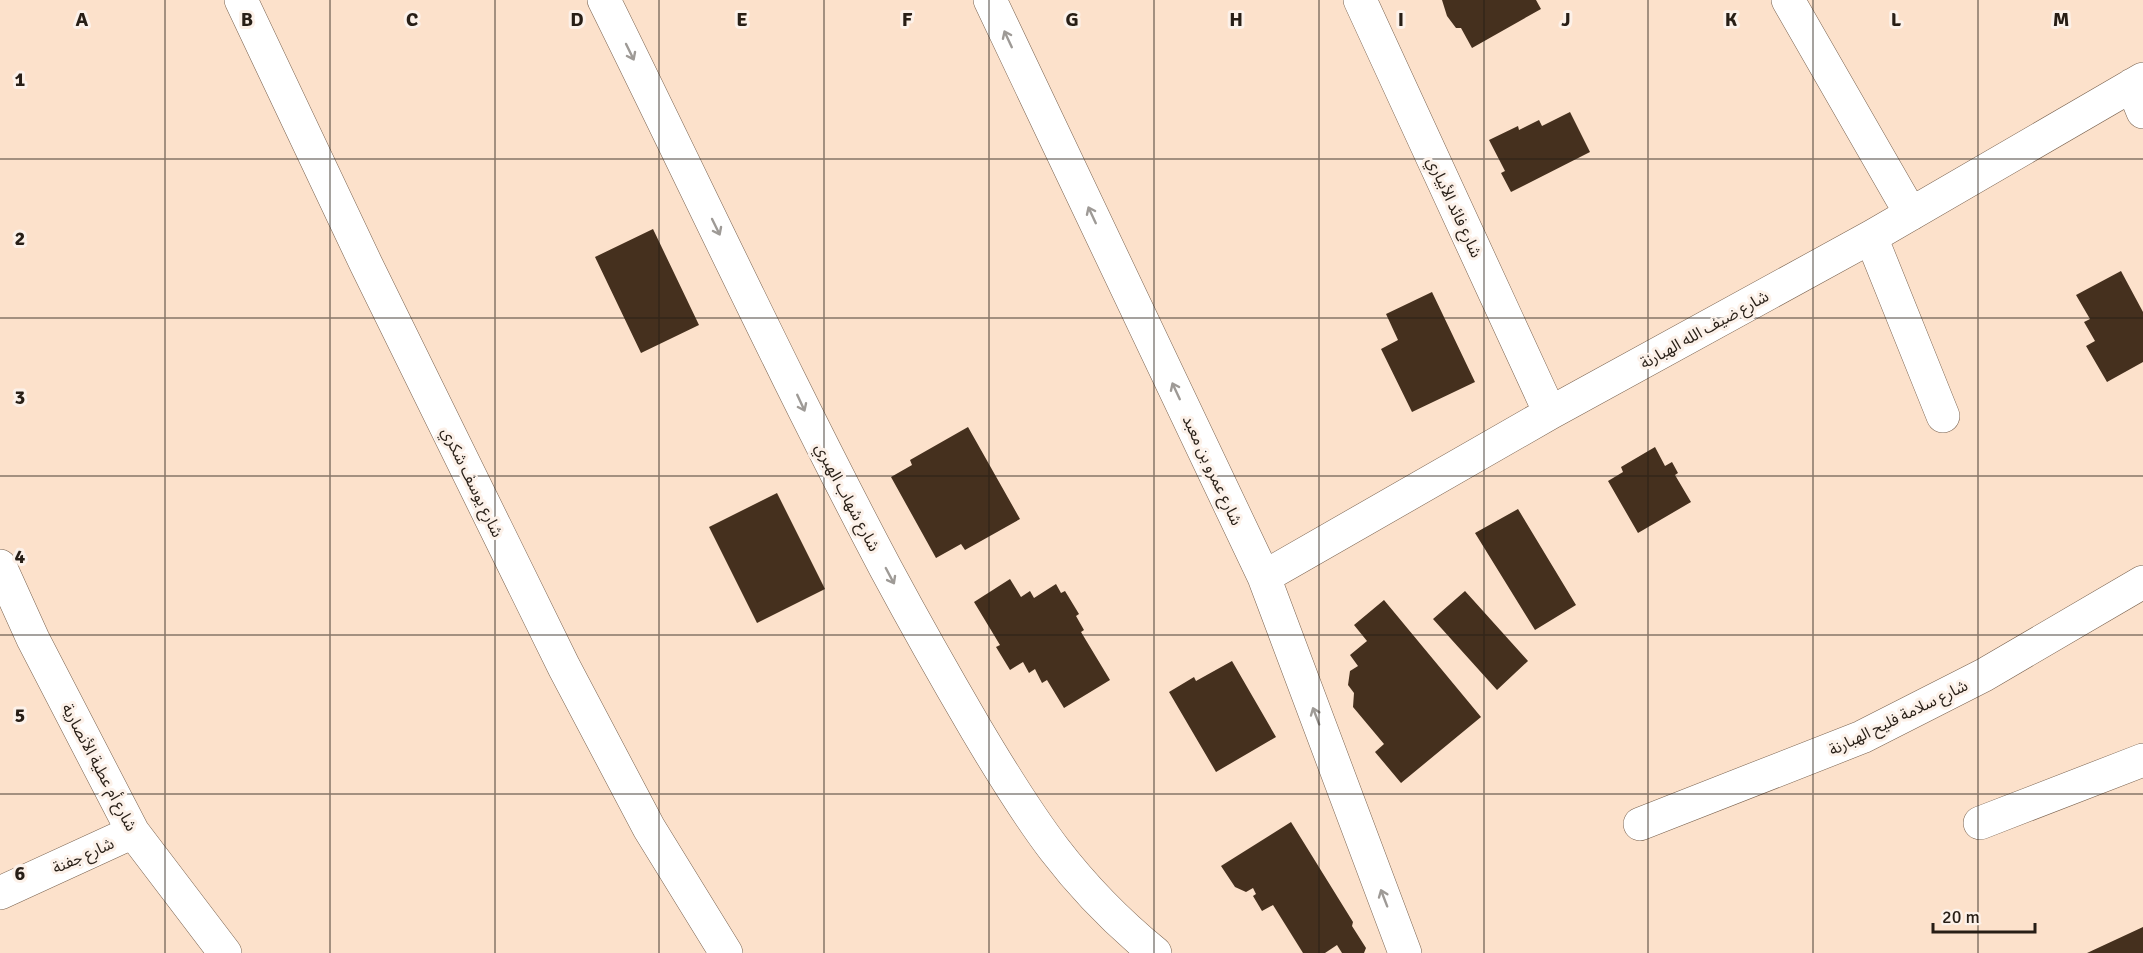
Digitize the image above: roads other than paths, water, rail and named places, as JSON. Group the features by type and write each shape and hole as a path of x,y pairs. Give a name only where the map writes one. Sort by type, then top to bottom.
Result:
{"street":[{"name":"شارع يوسف شكري","path":"241,0 366,264 564,667 649,828 726,953"},
{"name":"شارع شهاب الهبري","path":"604,0 824,452 927,646 1011,789 1046,841 1084,888 1118,922 1155,953"},
{"name":"شارع عمرو بن معبد","path":"990,0 1264,577 1405,953"},
{"name":"شارع فائد الأبياري","path":"1360,0 1550,414"},
{"path":"1788,0 1911,214"},
{"name":"شارع ضيف الله الهبارنة","path":"1264,577 1550,414 1911,214 2139,92"},
{"path":"1871,237 1943,416"},
{"name":"شارع أم عطية الأنصارية","path":"0,566 33,639 133,832 225,953"},
{"name":"شارع سلامة فليح الهبارنة","path":"1640,824 1862,737 1984,675 2143,582"},
{"path":"1980,823 2143,760"},
{"name":"شارع جفنة","path":"0,893 133,832"}]}
